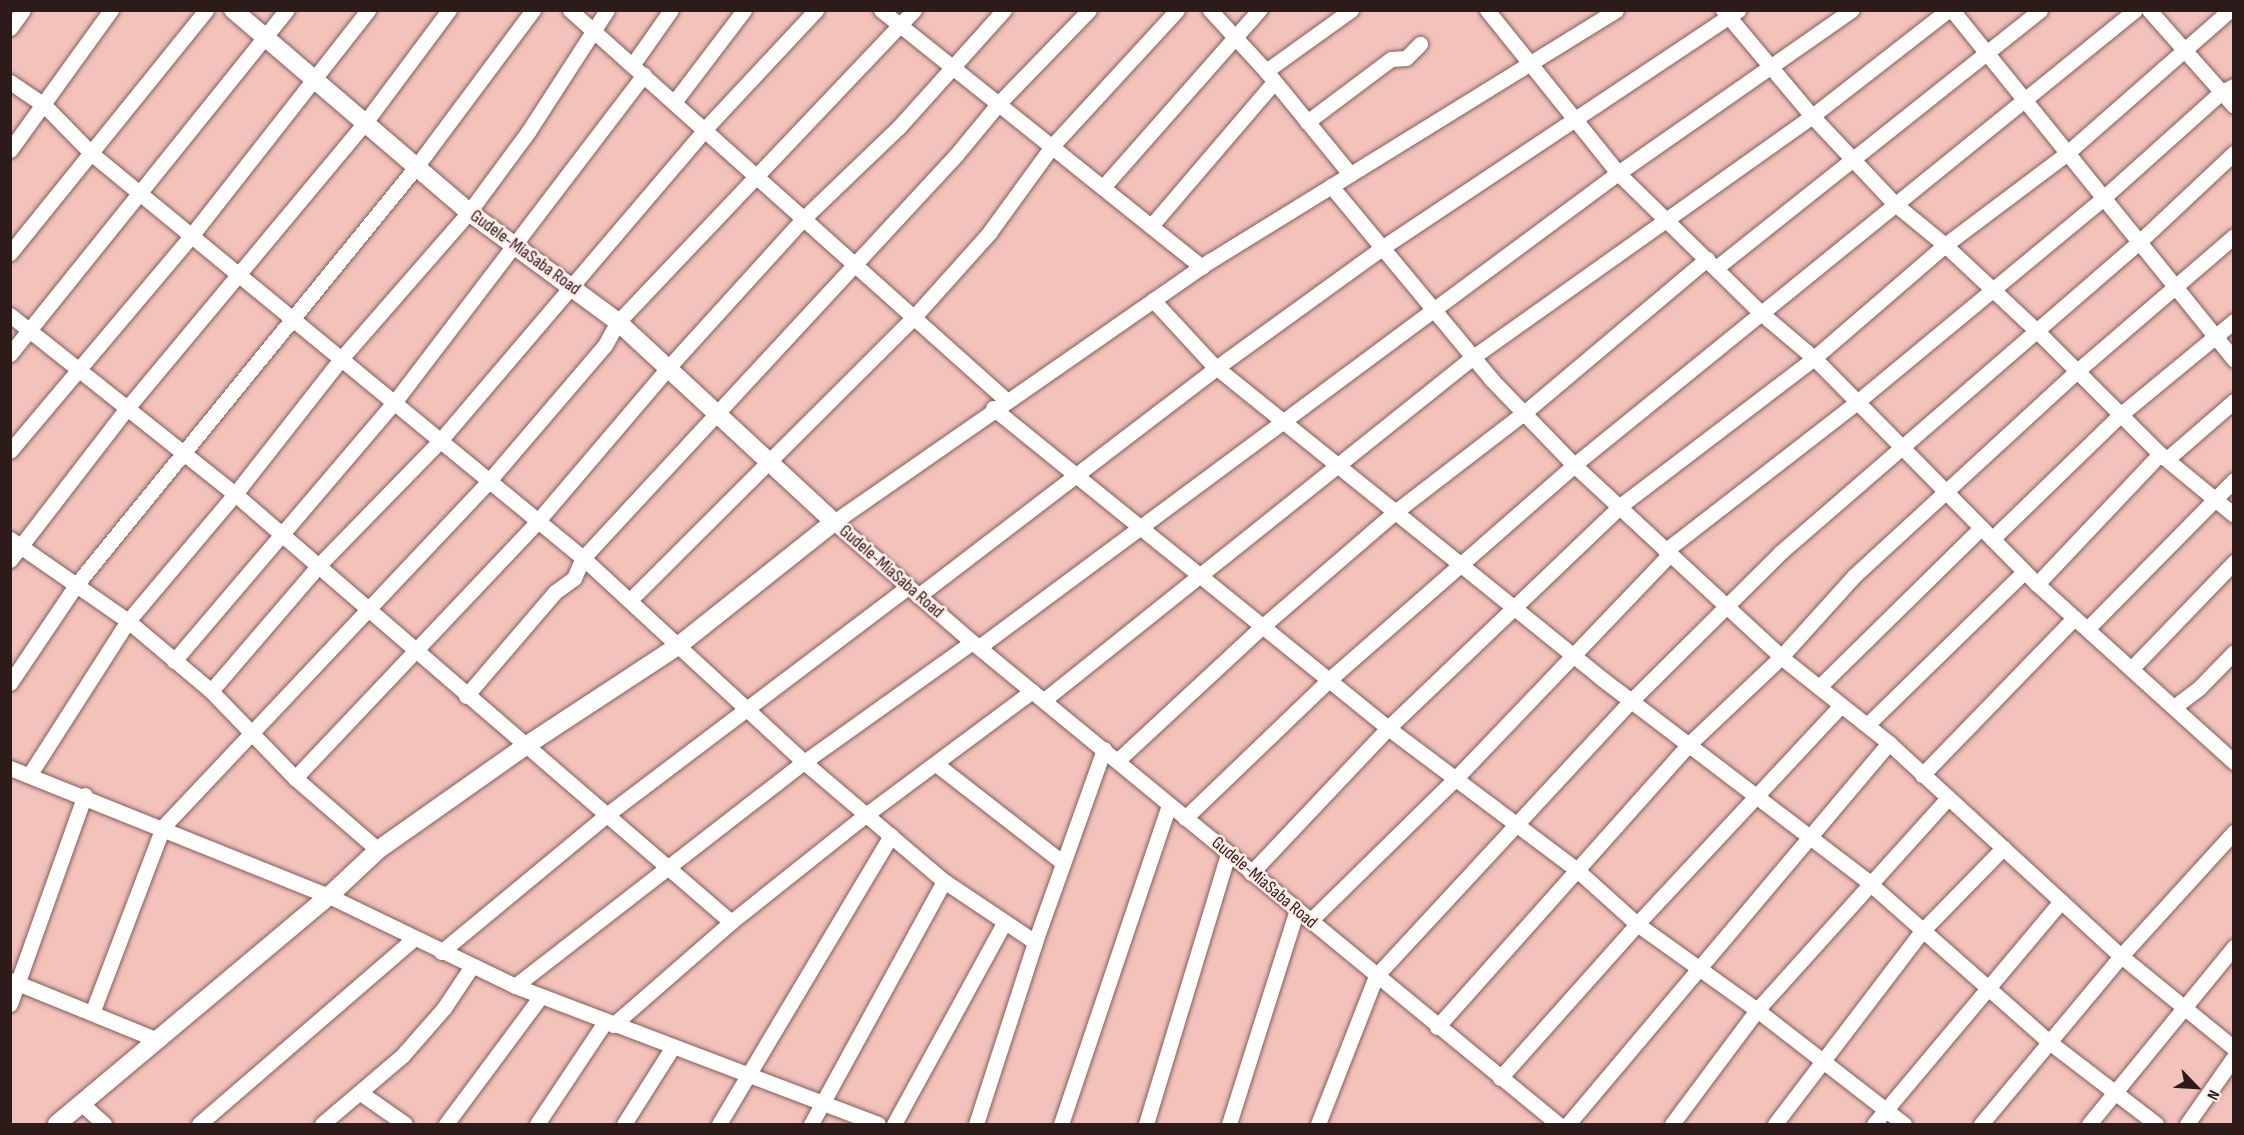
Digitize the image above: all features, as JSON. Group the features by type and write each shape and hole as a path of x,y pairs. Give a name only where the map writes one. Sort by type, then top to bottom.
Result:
{"main road":[{"name":"Gudele-MiaSaba Road","path":"233,10 316,79 363,124 469,212 516,243 618,322 834,522"},
{"path":"57,1125 330,896 378,850 527,745 678,646 834,522"}],"street":[{"path":"10,28 23,10"},
{"path":"10,150 111,10"},
{"path":"10,253 206,10"},
{"path":"10,354 139,193 267,39 287,10"},
{"path":"10,451 190,236 316,79 368,10"},
{"path":"10,560 15,543 240,276 363,124 449,10"},
{"path":"10,683 76,585 289,318 416,167 533,10"},
{"path":"570,10 675,101 914,317 1000,404 1075,475 1331,678 1388,728 1577,870 1637,924 1757,1010 1904,1125"},
{"path":"30,774 128,621 235,494 340,360 469,212 596,32 606,10"},
{"path":"174,662 393,404 516,243 639,69 671,10"},
{"path":"675,101 744,10"},
{"path":"211,691 318,566 439,442 570,285 705,129 816,10"},
{"path":"881,10 1053,145 1202,267"},
{"path":"92,1013 163,827 253,736 488,482 605,345 618,322 914,10"},
{"path":"295,778 537,522 667,369 804,218 899,127 1004,10"},
{"path":"466,696 555,592 574,578 583,558 856,264 999,103 1089,10"},
{"path":"630,600 914,317 988,233 1053,145 1177,10"},
{"path":"1210,10 1232,37 1270,76 1350,174"},
{"path":"1104,186 1232,37 1259,10"},
{"path":"1151,226 1270,76 1351,10"},
{"path":"1487,10 1532,62 1618,172 1762,314 1814,358 2024,572 2233,761"},
{"path":"834,522 1000,404 1202,267 1616,10"},
{"path":"515,986 804,762 976,644 1434,310 1618,172 1852,10"},
{"path":"537,1125 609,1023 867,814 936,764 1038,696 1202,577 1337,464 1473,357 1665,218 1812,116 1950,10 2214,338 2234,359"},
{"path":"1117,761 1264,625 1395,512 1711,264 1988,55 2040,10"},
{"path":"1185,818 1331,678 1574,465 2134,10"},
{"path":"2149,10 2182,51 2227,89 2234,106"},
{"path":"1251,873 1388,728 1620,506 1814,358 1945,245 2066,154 2230,10"},
{"path":"441,952 609,813 745,708 913,592 1075,475 1216,368 1383,247 1729,13 1771,68 1812,116 1895,204 1945,245 2037,331 2163,457 2234,515"},
{"path":"1307,122 1392,59 1406,57 1420,44"},
{"path":"10,82 44,105 92,154 439,442 583,558 804,762 944,881 1035,942"},
{"path":"1310,921 1455,779 1667,553 1857,402 2102,199 2227,89"},
{"path":"1317,1125 1376,976 1520,825 1631,701 1724,605 2138,243 2234,153"},
{"path":"1331,186 1473,357 1574,465 1781,657 1889,743 2121,956 2234,1048"},
{"path":"1437,1027 1688,745 1781,657 1854,576 1947,493 2076,372 2234,236"},
{"path":"1153,300 1216,368 1572,656 1870,884 2048,1041 2156,1125"},
{"path":"10,315 235,494 280,535 369,608 466,696 609,813 731,922"},
{"path":"1819,687 2120,415 2234,321"},
{"path":"2037,584 2163,457 2234,401"},
{"path":"2087,629 2213,498 2234,480"},
{"name":"Gudele-MiaSaba Road","path":"834,522 913,592 1558,1125"},
{"path":"15,543 128,621 211,691 295,778 378,850"},
{"path":"2132,668 2234,562"},
{"path":"1867,725 2024,572"},
{"path":"1923,775 2074,618"},
{"path":"2174,707 2199,688 2234,652"},
{"path":"1500,1078 1754,796 1841,705"},
{"path":"1568,1125 1696,968 1889,743"},
{"path":"976,1125 1035,942 1104,749"},
{"path":"936,764 1063,863"},
{"path":"10,768 85,795 330,896 413,939 515,986 747,1077 878,1125"},
{"path":"10,1004 14,981 85,795"},
{"path":"1672,1125 1757,1010 1948,798"},
{"path":"1061,1125 1169,805"},
{"path":"1981,1125 2048,1041 2121,956 2234,832"},
{"path":"719,1125 891,835"},
{"path":"1775,1125 1923,930 2002,848"},
{"path":"1146,1125 1228,854"},
{"path":"811,1125 944,881"},
{"path":"1874,1125 1990,990 2061,901"},
{"path":"1229,1125 1297,910"},
{"path":"894,1125 1004,923"},
{"path":"200,1125 413,939"},
{"path":"2089,1125 2182,1006 2234,947"},
{"path":"322,1125 362,1094 409,1048 444,1008 472,966"},
{"path":"14,981 158,1040"},
{"path":"447,1125 541,996"},
{"path":"624,1125 672,1048"},
{"path":"2187,1125 2234,1057"},
{"path":"362,1094 405,1125"},
{"path":"82,1104 104,1125"}]}
